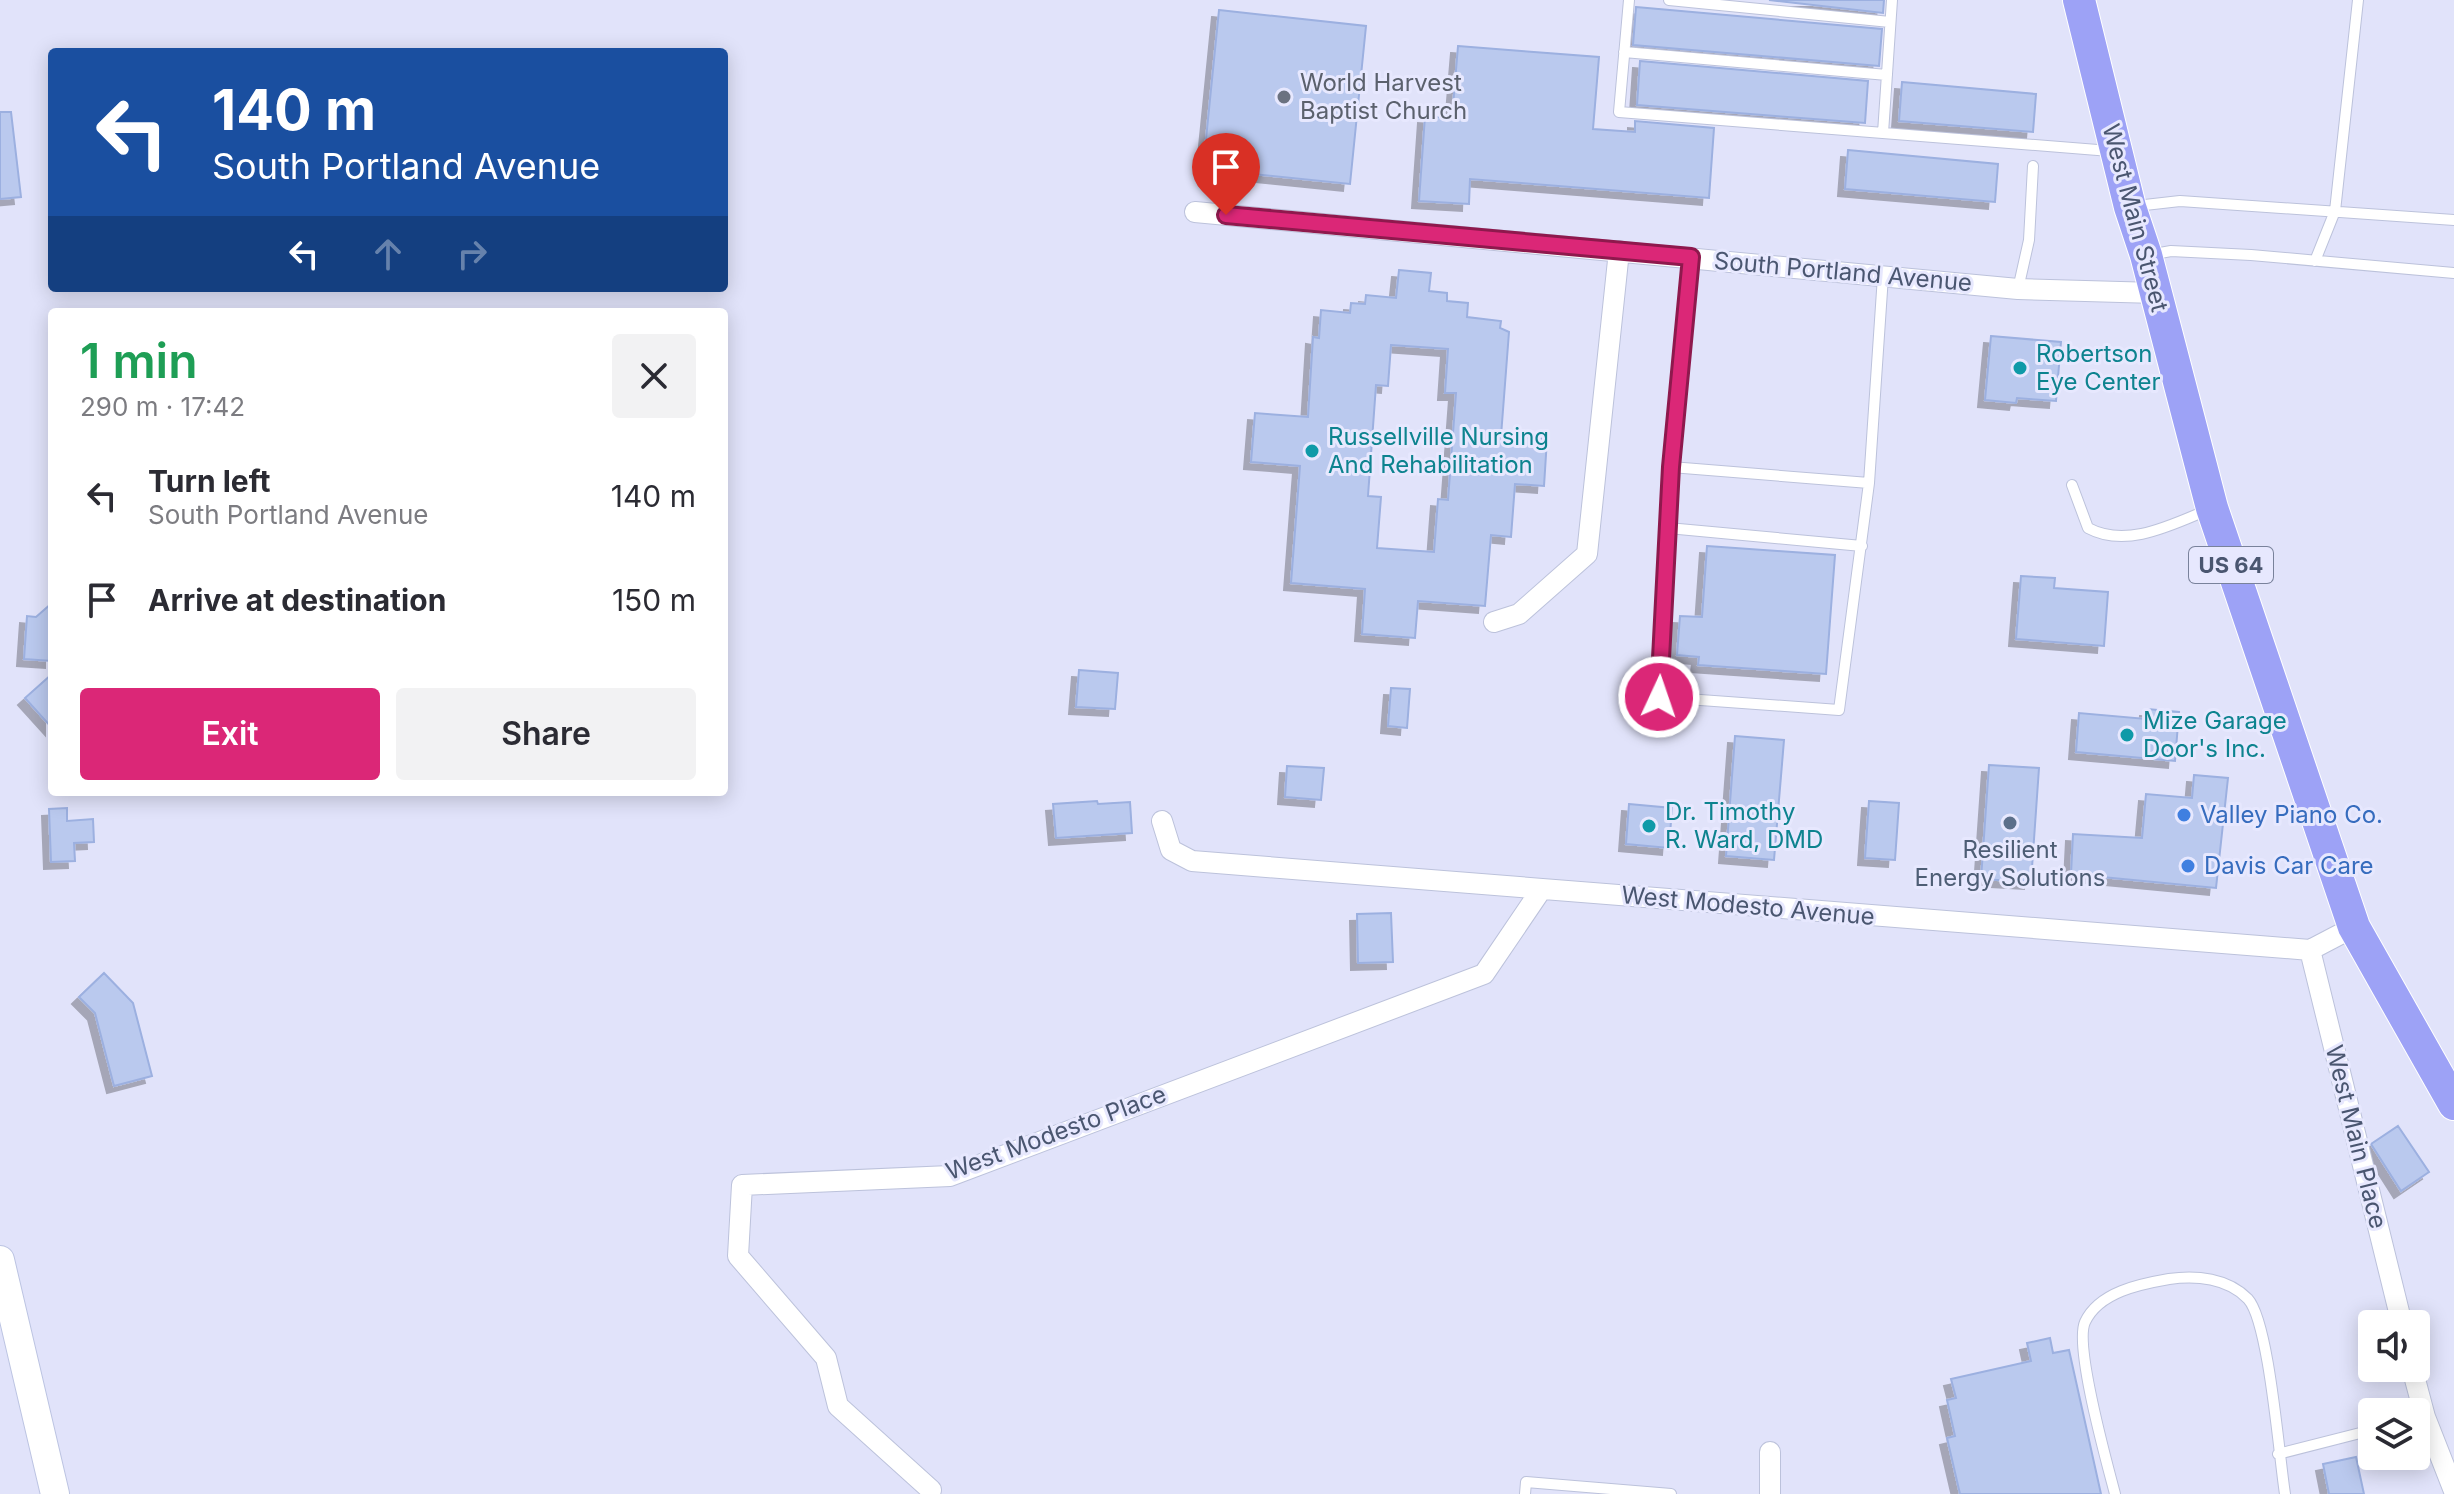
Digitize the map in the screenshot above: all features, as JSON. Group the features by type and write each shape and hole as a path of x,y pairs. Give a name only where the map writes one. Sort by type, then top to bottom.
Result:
{"main road":[{"name":"West Main Street","path":"2079,0 2130,207 2146,255 2212,508 2354,927 2454,1104"}],"street":[{"name":"South Portland Avenue","path":"1195,212 1884,274 2018,289 2156,293"},
{"path":"1494,622 1519,614 1587,554 1619,251"},
{"name":"West Modesto Avenue","path":"1162,821 1171,850 1192,861 2310,950"},
{"name":"West Modesto Place","path":"931,1490 838,1406 826,1358 738,1256 742,1185 950,1176 1484,974 1541,890"},
{"path":"2310,950 2354,927"},
{"name":"West Main Place","path":"2310,950 2399,1310"},
{"path":"0,1260 55,1494"},
{"path":"2430,1439 2454,1491"},
{"path":"1770,1452 1770,1494"}],"lane":[{"path":"1629,0 1619,112 2116,152"},
{"path":"1669,0 1890,22"},
{"path":"1883,133 1892,0"},
{"path":"2315,261 2335,211 2358,0"},
{"path":"1624,52 1887,75"},
{"path":"2018,289 2029,240 2033,166"},
{"path":"2130,207 2180,201 2454,220"},
{"path":"2146,255 2171,251 2454,273"},
{"path":"1691,257 1671,467 1659,697 1839,710 1869,483 1884,274"},
{"path":"1671,467 1869,483"},
{"path":"2072,485 2088,528 2102,536 2157,531 2212,508"},
{"path":"1668,528 1862,546"},
{"path":"2115,1494 2083,1351 2085,1322 2105,1299 2142,1284 2182,1277 2225,1282 2250,1300 2267,1352 2285,1494"},
{"path":"2278,1454 2358,1434"},
{"path":"1525,1494 1526,1482 1671,1494"}],"building":[{"path":"1769,0 1884,0 1883,13"},
{"path":"1636,7 1882,29 1879,66 1633,45"},
{"name":"World Harvest Baptist Church","path":"1219,10 1366,26 1350,184 1203,169"},
{"path":"1458,46 1599,57 1593,129 1635,132 1635,121 1714,128 1709,198 1470,179 1469,204 1419,201 1425,116 1452,118"},
{"path":"1640,61 1868,81 1865,123 1637,105"},
{"path":"1902,82 2036,94 2033,132 1899,121"},
{"path":"0,112 11,112 21,197 0,199"},
{"path":"1848,150 1998,164 1995,202 1845,189"},
{"name":"Russellville Nursing And Rehabilitation","path":"1399,270 1431,273 1429,291 1447,293 1447,301 1468,303 1467,317 1501,321 1500,328 1509,332 1501,436 1547,439 1544,486 1515,484 1511,537 1491,535 1485,606 1418,601 1415,638 1362,634 1365,589 1291,583 1300,466 1251,462 1255,413 1308,417 1313,337 1319,338 1321,310 1350,313 1351,303 1365,304 1366,295 1396,298","holes":["1391,345 1448,349 1445,393 1456,393 1448,500 1438,499 1434,552 1377,548 1381,497 1368,496 1376,385 1388,386"]},
{"name":"Robertson Eye Center","path":"1991,336 2061,342 2056,401 2017,398 2016,403 1985,400"},
{"path":"1707,546 1835,555 1826,674 1698,665 1699,657 1677,655 1680,616 1702,617"},
{"path":"2021,576 2055,578 2054,588 2108,592 2104,646 2016,639"},
{"path":"48,606 48,661 24,659 27,616 36,617"},
{"path":"1079,670 1118,673 1115,709 1076,707"},
{"path":"48,678 48,724 25,698"},
{"path":"1391,688 1410,689 1407,728 1388,726"},
{"name":"Mize Garage Door's Inc.","path":"2147,709 2179,712 2175,761 2076,752 2079,713 2146,719"},
{"path":"1735,736 1784,740 1774,860 1726,856"},
{"name":"Resilient Energy Solutions","path":"1989,765 2039,768 2031,882 1981,879"},
{"path":"1287,766 1324,768 1321,800 1285,797"},
{"path":"2194,775 2228,778 2216,888 2071,874 2073,834 2142,838 2146,794 2192,798"},
{"path":"1097,801 1098,804 1130,802 1132,833 1056,838 1053,804"},
{"path":"1869,801 1899,803 1895,860 1865,858"},
{"name":"Dr. Timothy R. Ward, DMD","path":"1629,804 1672,808 1669,848 1626,844"},
{"path":"67,808 67,821 93,819 94,842 74,843 75,861 51,862 49,809"},
{"path":"1391,913 1393,962 1358,963 1357,914"},
{"path":"104,973 133,1003 152,1076 114,1086 95,1013 79,997"},
{"path":"2398,1126 2429,1172 2401,1191 2371,1144"},
{"path":"2050,1338 2053,1353 2069,1350 2101,1494 1960,1494 1947,1438 1955,1436 1947,1400 1956,1398 1951,1379 2031,1361 2027,1343"},
{"path":"2356,1457 2364,1494 2329,1494 2323,1464"}],"place":[{"name":"World Harvest Baptist Church","path":"1284,97"},
{"name":"Robertson Eye Center","path":"2020,368"},
{"name":"Russellville Nursing And Rehabilitation","path":"1312,451"},
{"name":"Mize Garage Door's Inc.","path":"2127,735"},
{"name":"Valley Piano Co.","path":"2184,815"},
{"name":"Resilient Energy Solutions","path":"2010,823"},
{"name":"Dr. Timothy R. Ward, DMD","path":"1649,826"},
{"name":"Davis Car Care","path":"2188,866"}],"route":[{"path":"1226,215 1691,257 1671,467 1659,697"}]}
